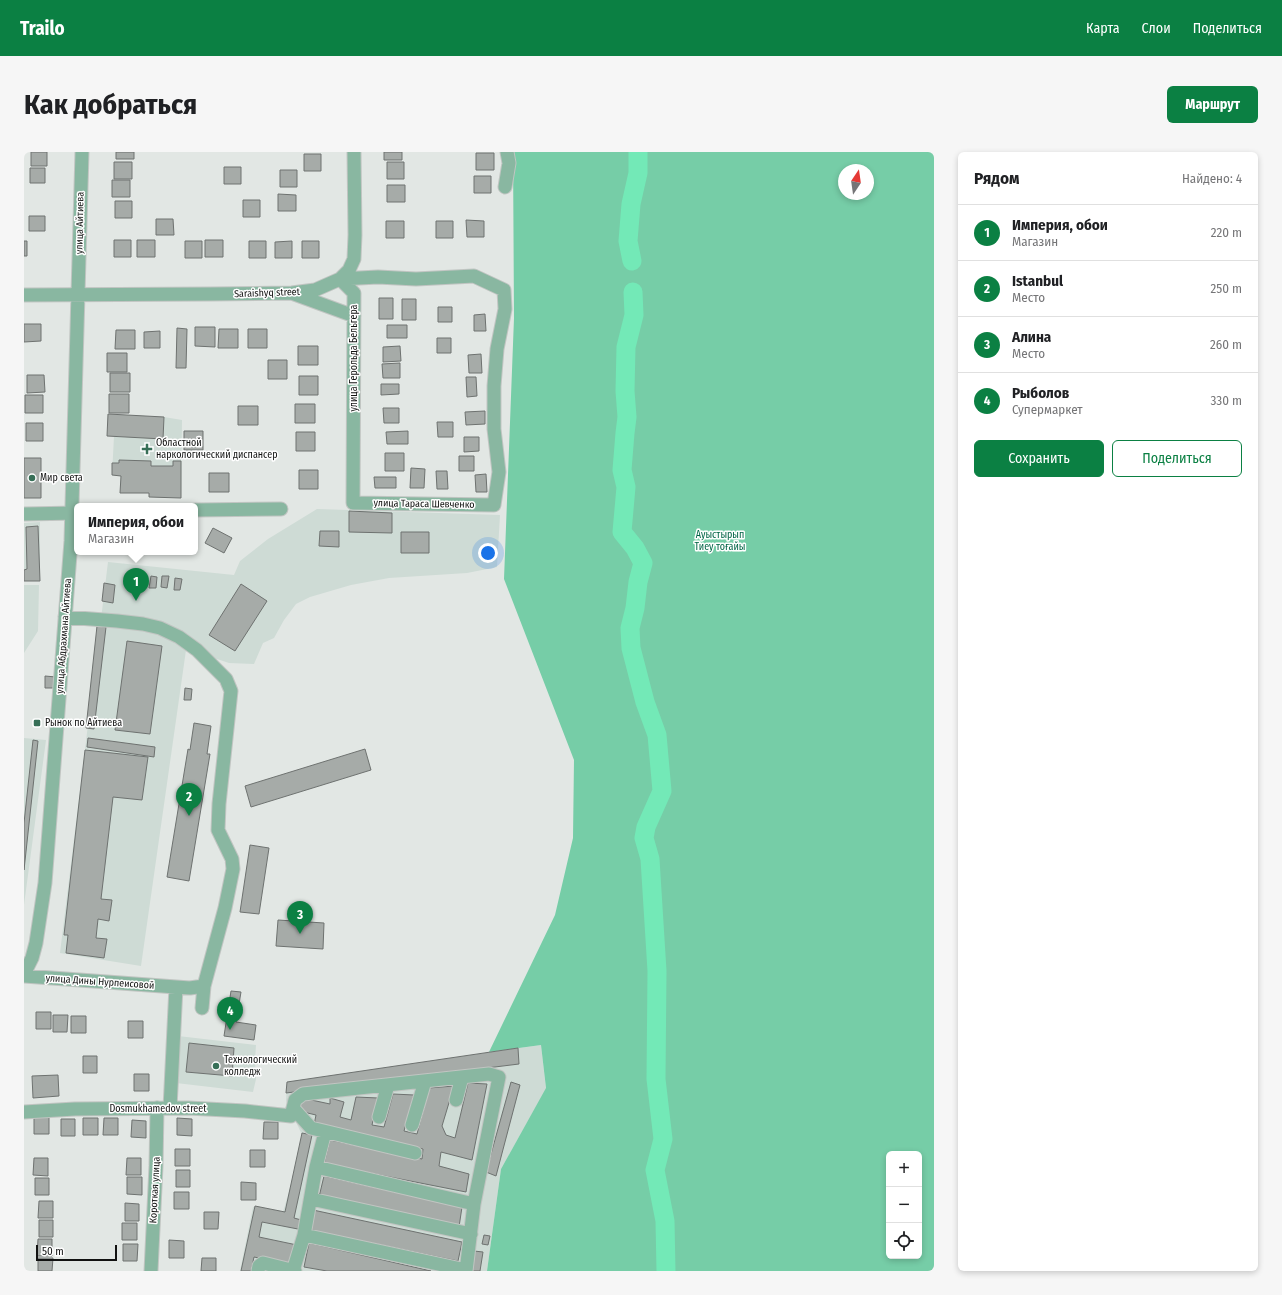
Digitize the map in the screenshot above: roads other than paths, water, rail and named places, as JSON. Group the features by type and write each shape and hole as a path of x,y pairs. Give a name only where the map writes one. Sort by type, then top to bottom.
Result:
{"street":[{"name":"улица Айтиева","path":"78,294 82,152"},
{"path":"340,279 349,270 354,259 354,152"},
{"path":"506,187 509,163 507,152"},
{"name":"Saraishyq street","path":"24,295 292,293 315,290 340,279 378,277 416,279 474,276 504,290 505,309 497,349 494,386 494,430 499,472 494,505"},
{"name":"улица Герольда Бельгера","path":"340,279 354,293 353,502"},
{"path":"292,293 354,316"},
{"name":"улица Абдрахмана Айтиева","path":"75,503 78,294"},
{"name":"улица Тараса Шевченко","path":"353,502 494,505"},
{"path":"198,510 281,509"},
{"path":"24,514 74,513"},
{"name":"улица Абдрахмана Айтиева","path":"24,975 32,958 36,943 45,882 65,616 74,523"},
{"path":"65,616 117,621 160,628 179,637 198,650 226,679 231,691 219,804 218,830 232,859 233,868 225,908 204,986 202,1008"},
{"name":"улица Дины Нурпеисовой","path":"24,975 190,988 204,986"},
{"name":"Короткая улица","path":"151,1271 156,1166 164,1108 176,987"},
{"path":"304,1235 466,1271 474,1204 499,1077 489,1074 303,1094 295,1100 292,1112 311,1128 416,1153"},
{"path":"456,1100 462,1077"},
{"path":"412,1126 425,1081"},
{"path":"379,1117 388,1085"},
{"name":"Dosmukhamedov street","path":"24,1112 75,1109 164,1108 292,1112"},
{"path":"258,1271 259,1266 263,1263 294,1271 304,1235 316,1166 325,1132"},
{"path":"316,1166 474,1204"},
{"path":"311,1200 471,1234"}],"waterway":[{"path":"632,261 628,241 631,204 638,173 638,152"},
{"path":"633,292 634,315 626,347 625,391 627,417 622,470 626,487 622,532 635,548 643,563 630,628 631,648 645,702 657,735 662,791 646,827 644,838 650,859 657,971 656,1079 663,1139 655,1170 665,1221 666,1271"}],"place":[{"name":"Областной наркологический диспансер","path":"147,449"},
{"name":"Мир света","path":"32,478"},
{"name":"Империя, обои","path":"136,601"},
{"name":"Рынок по Айтиева","path":"37,723"},
{"name":"Istanbul","path":"189,816"},
{"name":"Алина","path":"300,934"},
{"name":"Рыболов","path":"230,1030"},
{"name":"Технологический колледж","path":"216,1066"}],"park label":[{"name":"Ауыстырып Тиеу тоғайы","path":"720,540"}]}
